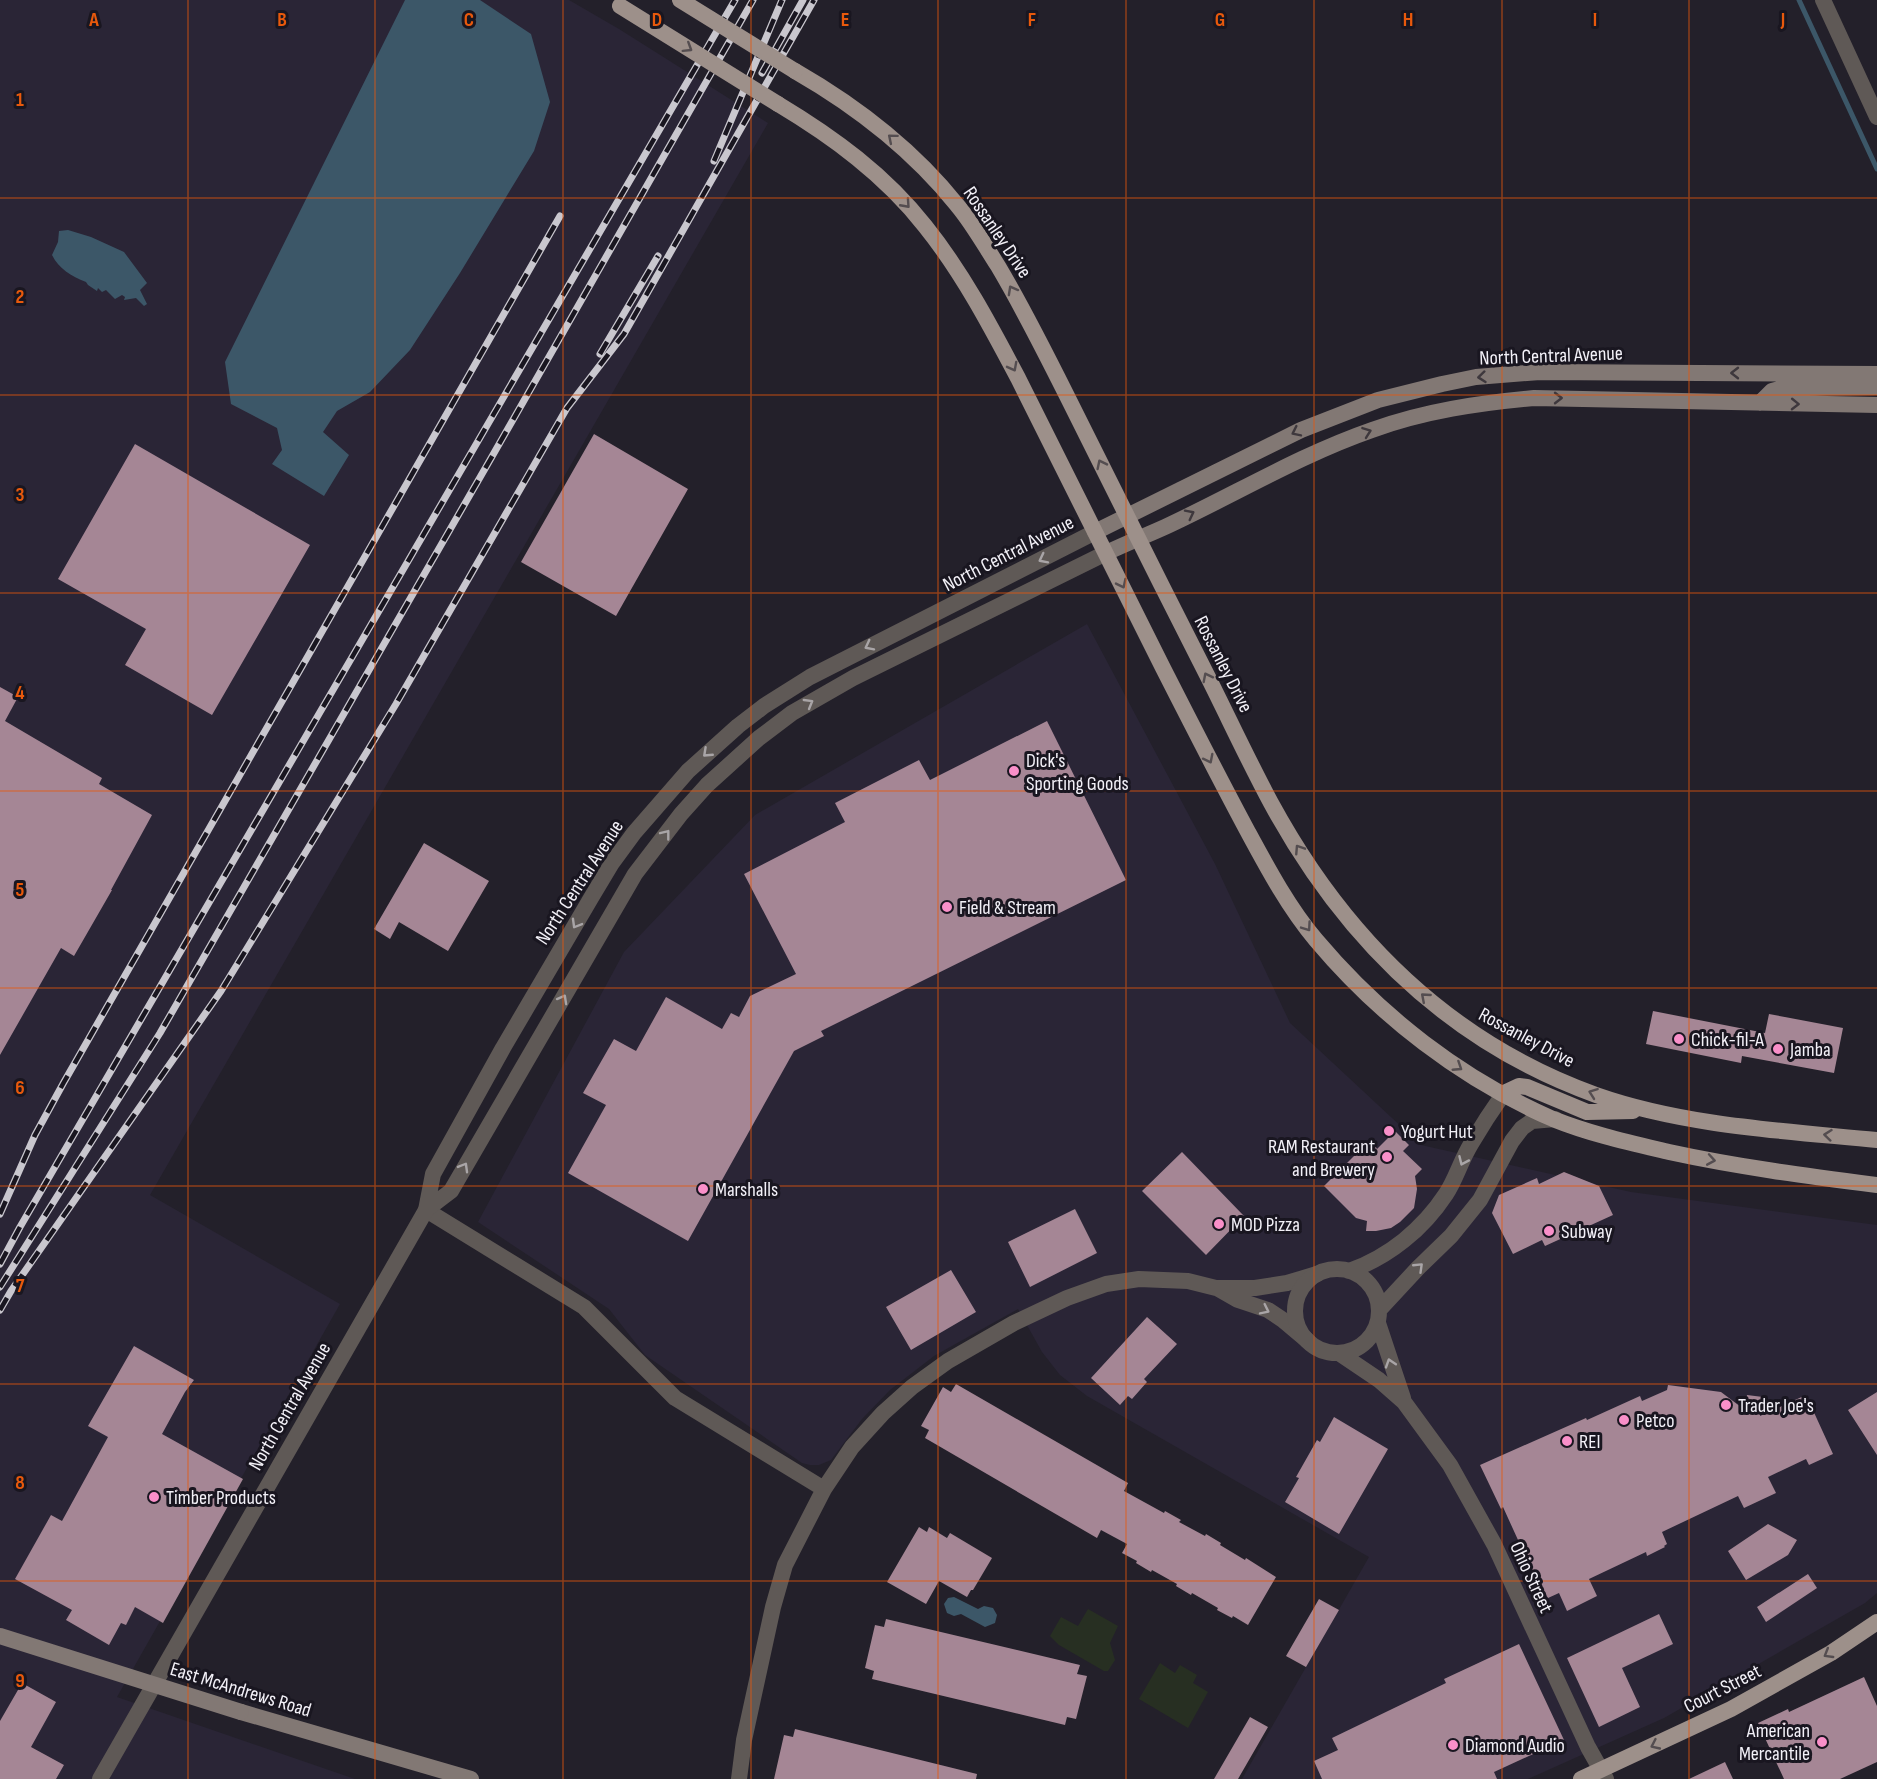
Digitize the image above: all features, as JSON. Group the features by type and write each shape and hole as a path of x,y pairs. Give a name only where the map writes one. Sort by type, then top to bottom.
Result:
{"main road":[{"name":"Rossanley Drive","path":"680,0 831,92 895,141 959,207 987,248 1040,341 1272,805 1325,887 1365,939 1392,969 1455,1021 1491,1046 1548,1076 1599,1096 1649,1110 1700,1120 1877,1140"},
{"path":"615,3 820,129 864,163 894,191 925,226 958,271 1018,378 1218,777 1264,861 1315,938 1391,1017 1433,1050 1504,1094 1555,1119 1605,1136 1703,1159 1877,1185"},
{"name":"North Central Avenue","path":"1095,532 1301,430 1344,412 1389,397 1464,379 1540,372 1877,374"},
{"path":"1760,403 1772,391 1783,388 1877,387"},
{"name":"North Central Avenue","path":"1106,553 1340,442 1384,426 1435,412 1492,402 1534,398 1877,405"},
{"path":"1504,1094 1519,1086 1527,1087 1587,1112 1649,1110"},
{"name":"Court Street","path":"1581,1779 1604,1774 1731,1709 1832,1653 1877,1622"},
{"name":"East McAndrews Road","path":"0,1636 241,1712 471,1779"}],"street":[{"path":"1823,0 1875,108"},
{"name":"North Central Avenue","path":"100,1779 426,1210 433,1174 503,1048 612,863 634,833 688,771 764,706 841,660 1095,532"},
{"name":"North Central Avenue","path":"426,1210 451,1191 635,874 681,814 714,778 759,738 792,713 853,678 1106,553"},
{"path":"1349,1270 1365,1265 1397,1246 1430,1215 1446,1194 1469,1147 1504,1094"},
{"path":"1216,1288 1238,1300 1268,1310 1317,1348 1340,1353 1352,1350 1372,1335 1379,1317 1418,1268 1451,1236 1480,1200 1512,1141 1522,1128 1532,1121 1555,1119"},
{"path":"426,1210 584,1307 675,1398 824,1489"},
{"path":"739,1779 744,1740 773,1607 782,1576 803,1527 824,1489 852,1447 883,1413 912,1387 948,1361 1014,1323 1067,1298 1106,1284 1139,1279 1188,1281 1216,1288 1255,1288 1271,1286 1327,1270 1349,1270 1361,1276 1371,1285 1377,1297 1379,1317"},
{"path":"1308,1341 1301,1332 1295,1311 1301,1289 1317,1274"},
{"name":"Ohio Street","path":"1379,1317 1404,1402"},
{"name":"Ohio Street","path":"1340,1353 1379,1380 1404,1402 1450,1465 1494,1544 1588,1747 1604,1774"}],"shaded area":[{"path":"0,0 569,0 768,123 150,1195 340,1304 117,1697 355,1779 0,1779"},
{"path":"1087,624 1215,864 1290,1023 1421,1145 1631,1192 1877,1225 1877,1593 1865,1603 1664,1718 1528,1779 1242,1779 1369,1557 1087,1396 1060,1375 1042,1352 1018,1309 934,1356 890,1390 862,1419 831,1460 819,1465 802,1463 645,1355 609,1309 478,1222 624,952 755,815"}],"green space":[{"path":"1088,1609 1118,1626 1110,1643 1115,1660 1108,1671 1104,1671 1059,1645 1050,1636 1061,1617 1078,1626"},
{"path":"1160,1663 1175,1673 1180,1665 1197,1675 1193,1683 1208,1692 1188,1728 1139,1699"}],"water":[{"path":"405,0 480,0 531,34 550,102 534,151 410,350 370,392 337,411 323,432 349,455 324,496 272,464 282,450 277,428 231,404 225,362"},
{"path":"68,230 91,237 124,252 147,283 140,290 147,304 144,306 136,298 124,300 125,297 122,295 115,299 106,290 102,292 98,288 97,291 62,268 52,255 58,242 59,231"},
{"path":"954,1597 978,1609 984,1606 993,1608 997,1615 995,1623 985,1627 961,1614 954,1616 947,1613 944,1604 948,1598"}],"building":[{"path":"594,434 688,489 616,616 521,562"},
{"path":"135,444 310,545 212,715 125,665 146,629 58,579"},
{"path":"0,687 18,697 5,721 102,778 99,784 152,815 74,956 61,948 0,1055"},
{"path":"1047,721 1126,880 821,1031 824,1036 794,1051 688,1241 568,1173 606,1105 583,1093 614,1039 636,1051 666,997 722,1029 731,1013 739,1017 750,996 796,974 744,874 845,822 835,803 919,760 930,780"},
{"path":"424,843 489,881 448,951 399,922 390,939 374,929"},
{"path":"1653,1011 1765,1033 1769,1014 1843,1028 1834,1073 1742,1056 1741,1063 1646,1044"},
{"path":"1395,1131 1409,1145 1403,1151 1422,1169 1415,1176 1417,1189 1414,1208 1391,1228 1366,1231 1367,1221 1356,1218 1324,1186 1361,1149 1366,1155 1375,1146 1377,1149"},
{"path":"1182,1152 1244,1216 1206,1255 1142,1191"},
{"path":"1564,1172 1599,1186 1613,1215 1545,1246 1542,1240 1513,1254 1492,1213 1499,1195 1537,1178 1539,1184"},
{"path":"1075,1209 1097,1253 1030,1287 1008,1242"},
{"path":"951,1270 976,1312 911,1350 886,1307"},
{"path":"1147,1317 1177,1344 1144,1379 1147,1382 1132,1399 1128,1396 1120,1405 1091,1378"},
{"name":"Timber Products","path":"134,1346 194,1380 162,1434 243,1479 163,1623 135,1607 126,1625 121,1623 109,1645 66,1620 72,1610 15,1579 51,1515 62,1521 108,1437 88,1426"},
{"path":"956,1384 1128,1483 1124,1491 1164,1513 1165,1511 1181,1520 1179,1522 1205,1536 1206,1534 1221,1543 1220,1545 1276,1577 1248,1625 1217,1610 1218,1608 1176,1586 1177,1584 1136,1563 1137,1561 1122,1553 1127,1544 1101,1530 1097,1538 925,1438 929,1430 921,1426 943,1387 951,1392"},
{"path":"1668,1385 1721,1392 1745,1410 1747,1395 1763,1397 1760,1416 1806,1395 1833,1454 1809,1465 1806,1459 1768,1477 1776,1493 1744,1508 1738,1496 1662,1532 1667,1544 1665,1547 1647,1556 1646,1552 1589,1579 1597,1596 1567,1611 1559,1593 1548,1598 1533,1573 1503,1507 1501,1509 1480,1465 1640,1396 1642,1401 1667,1390"},
{"path":"1877,1392 1877,1455 1848,1410"},
{"path":"1334,1417 1388,1449 1339,1534 1285,1502 1317,1440 1320,1442"},
{"path":"1768,1524 1797,1540 1788,1555 1746,1580 1728,1551"},
{"path":"919,1527 927,1532 929,1527 947,1538 950,1533 992,1558 967,1597 939,1581 926,1604 887,1582"},
{"path":"1808,1574 1817,1588 1766,1622 1757,1607"},
{"path":"1319,1599 1339,1610 1306,1667 1286,1656"},
{"path":"1659,1614 1673,1644 1622,1668 1640,1707 1599,1727 1567,1658"},
{"path":"886,1619 1080,1665 1077,1674 1087,1676 1076,1719 1067,1717 1065,1725 872,1679 874,1671 865,1668 875,1625 884,1627"},
{"path":"1519,1644 1564,1740 1494,1772 1497,1779 1322,1779 1314,1761 1338,1750 1332,1738 1446,1683 1444,1679"},
{"name":"American Mercantile","path":"1864,1677 1877,1706 1877,1762 1840,1779 1784,1779 1758,1723 1788,1709 1789,1712"},
{"path":"22,1683 56,1702 31,1747 64,1765 56,1779 0,1779 0,1721"},
{"path":"1250,1717 1268,1727 1238,1779 1214,1779"},
{"path":"795,1729 977,1774 976,1779 774,1779 784,1735 793,1737"},
{"path":"1725,1762 1733,1779 1689,1779"}],"waterway":[{"path":"1799,0 1877,169"}],"railway":[{"path":"0,1264 735,0"},
{"path":"0,1287 160,1033 753,0"},
{"path":"714,161 782,0"},
{"path":"762,73 803,0"},
{"path":"0,1310 221,991 396,704 567,408 624,334 814,0"},
{"path":"0,1214 35,1135 64,1082 560,216"},
{"path":"600,354 658,256"}],"place":[{"name":"Dick's Sporting Goods","path":"1014,771"},
{"name":"Field & Stream","path":"947,907"},
{"name":"Chick-fil-A","path":"1679,1039"},
{"name":"Jamba","path":"1778,1049"},
{"name":"Yogurt Hut","path":"1389,1131"},
{"name":"RAM Restaurant and Brewery","path":"1387,1157"},
{"name":"Marshalls","path":"703,1189"},
{"name":"MOD Pizza","path":"1219,1224"},
{"name":"Subway","path":"1549,1231"},
{"name":"Trader Joe's","path":"1726,1405"},
{"name":"Petco","path":"1624,1420"},
{"name":"REI","path":"1567,1441"},
{"name":"Timber Products","path":"154,1497"},
{"name":"American Mercantile","path":"1822,1742"},
{"name":"Diamond Audio","path":"1453,1745"}]}
